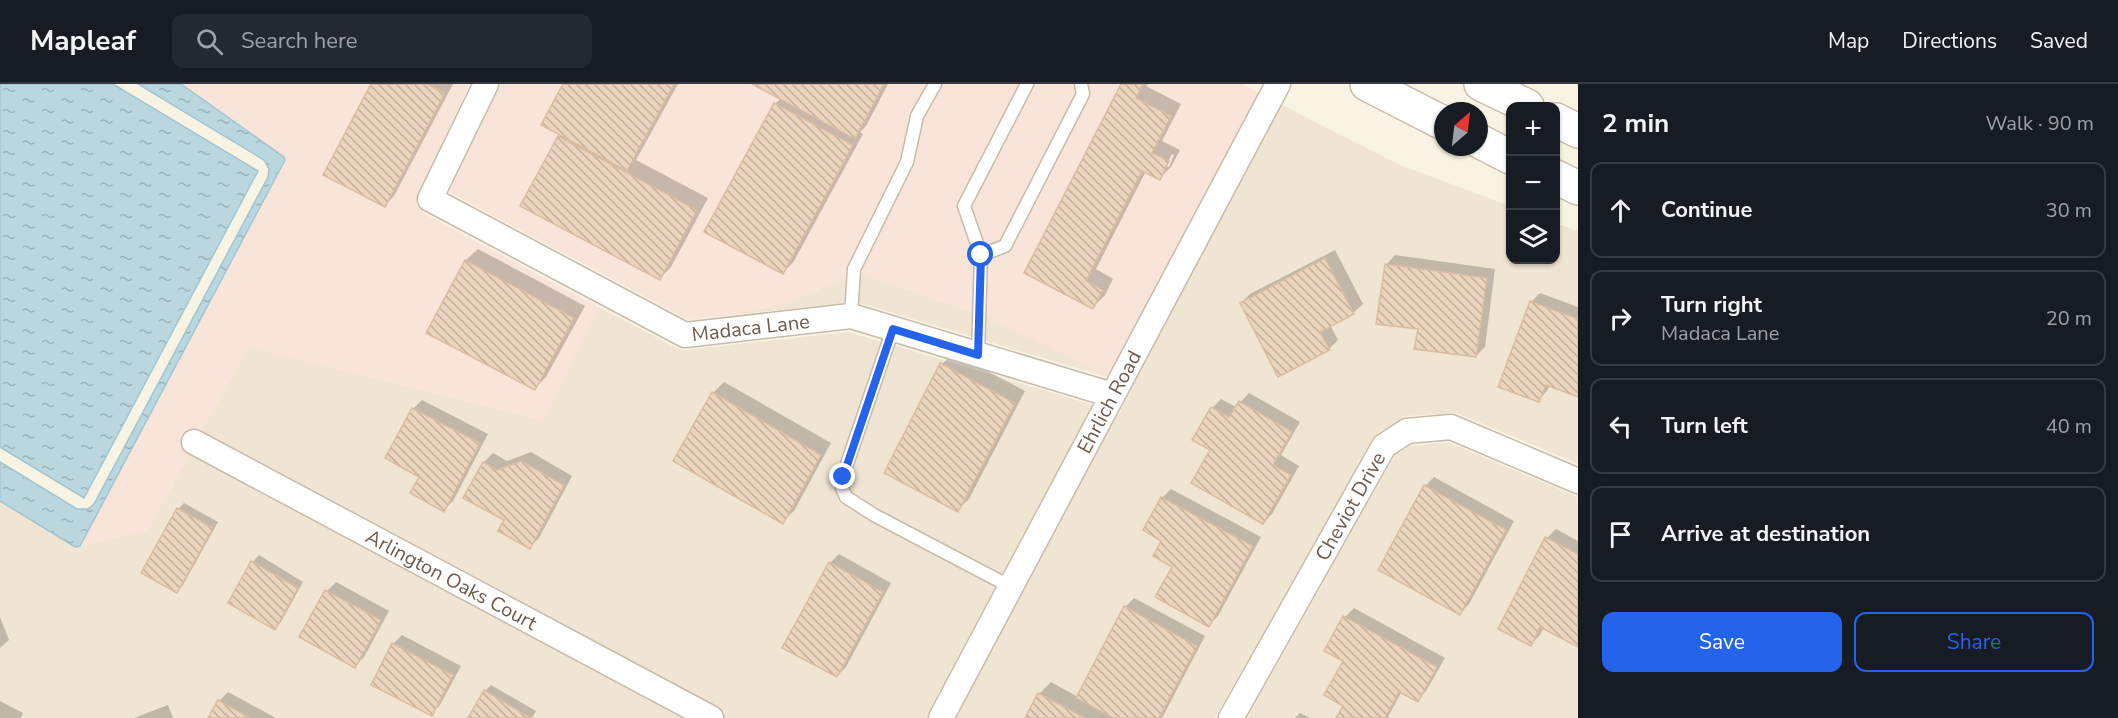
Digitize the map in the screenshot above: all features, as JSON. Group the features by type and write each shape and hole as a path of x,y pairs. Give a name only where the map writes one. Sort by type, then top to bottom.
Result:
{"main road":[{"path":"1367,84 1434,118"},
{"path":"1481,84 1519,102"},
{"path":"1560,122 1578,131"},
{"path":"1488,146 1508,156"},
{"path":"1560,179 1578,188"}],"street":[{"name":"Madaca Lane","path":"486,84 430,199 685,335 851,316 1112,395"},
{"name":"Ehrlich Road","path":"941,718 1278,84"},
{"name":"Cheviot Drive","path":"1231,718 1384,446 1407,431 1451,427 1578,481"},
{"name":"Arlington Oaks Court","path":"194,441 711,718"}],"lane":[{"path":"851,316 854,268 907,162 917,116 935,84"},
{"path":"978,355 981,255 964,206 1027,84"},
{"path":"981,255 1005,246 1083,94 1081,84"},
{"path":"893,329 846,467 842,489 846,497 874,515 1011,587"}],"shaded area":[{"path":"181,84 470,84 418,193 423,213 599,307 542,422 535,418 248,347 148,530 80,546 285,160 284,157"},
{"path":"501,84 1242,84 1272,100 1107,375 984,316 858,272 789,303 732,315 689,320 449,192"},
{"path":"1272,100 1400,165 1506,205 1506,264 1560,264 1560,224 1578,231 1578,464 1457,413 1407,416 1378,433 1215,718 0,718 0,501 75,547 148,530 248,347 535,418 542,422 599,307 678,349 849,332 1120,413 1130,384 856,302 732,315 789,303 858,272 983,316"},
{"path":"1448,442 1578,497 1578,718 1247,718 1394,456 1410,446"}],"water":[{"path":"113,84 258,171 84,498 0,447 0,85"},
{"path":"138,84 181,84 284,157 285,160 80,546 75,547 0,501 0,462 77,509 88,509 94,504 268,177 269,169 264,160"}],"building":[{"path":"371,84 427,84 445,93 385,207 323,175"},
{"path":"563,84 674,84 627,171 541,125"},
{"path":"752,84 884,84 855,139"},
{"path":"1121,84 1143,84 1136,98 1171,116 1152,153 1169,161 1160,180 1142,171 1086,281 1103,290 1093,309 1024,273"},
{"path":"774,103 853,145 783,274 704,232"},
{"path":"558,136 697,210 660,280 520,206"},
{"path":"1325,258 1354,314 1320,332 1330,350 1278,377 1240,303"},
{"path":"465,260 574,318 535,390 426,333"},
{"path":"1385,264 1487,278 1476,357 1414,349 1418,329 1376,324"},
{"path":"1530,301 1578,319 1578,397 1546,385 1539,402 1498,387"},
{"path":"940,363 1015,403 958,512 884,473"},
{"path":"712,392 821,455 783,524 673,461"},
{"path":"1239,401 1292,432 1273,465 1291,475 1263,524 1191,483 1210,450 1192,440 1211,407 1229,417"},
{"path":"412,408 480,443 444,512 410,493 419,477 385,458"},
{"path":"521,461 564,485 530,549 498,531 504,520 463,498 483,462 497,470"},
{"path":"1424,485 1506,530 1460,615 1378,570"},
{"path":"1161,497 1253,546 1209,627 1155,597 1172,567 1153,556 1161,541 1143,530"},
{"path":"177,508 213,528 177,593 141,573"},
{"path":"1545,537 1578,554 1578,647 1540,627 1531,646 1498,629"},
{"path":"251,561 298,588 275,630 228,603"},
{"path":"829,562 883,592 837,677 782,648"},
{"path":"325,590 381,620 355,668 299,637"},
{"path":"1124,606 1197,646 1159,718 1113,718 1076,698"},
{"path":"1343,616 1437,667 1418,702 1399,692 1385,718 1336,718 1343,706 1324,695 1343,661 1324,651"},
{"path":"392,643 453,675 432,716 371,685"},
{"path":"484,690 531,718 468,718"},
{"path":"1038,693 1085,718 1025,718"},
{"path":"218,700 250,718 208,718"}],"route":[{"path":"843,477 893,329 978,355 981,255"}]}
